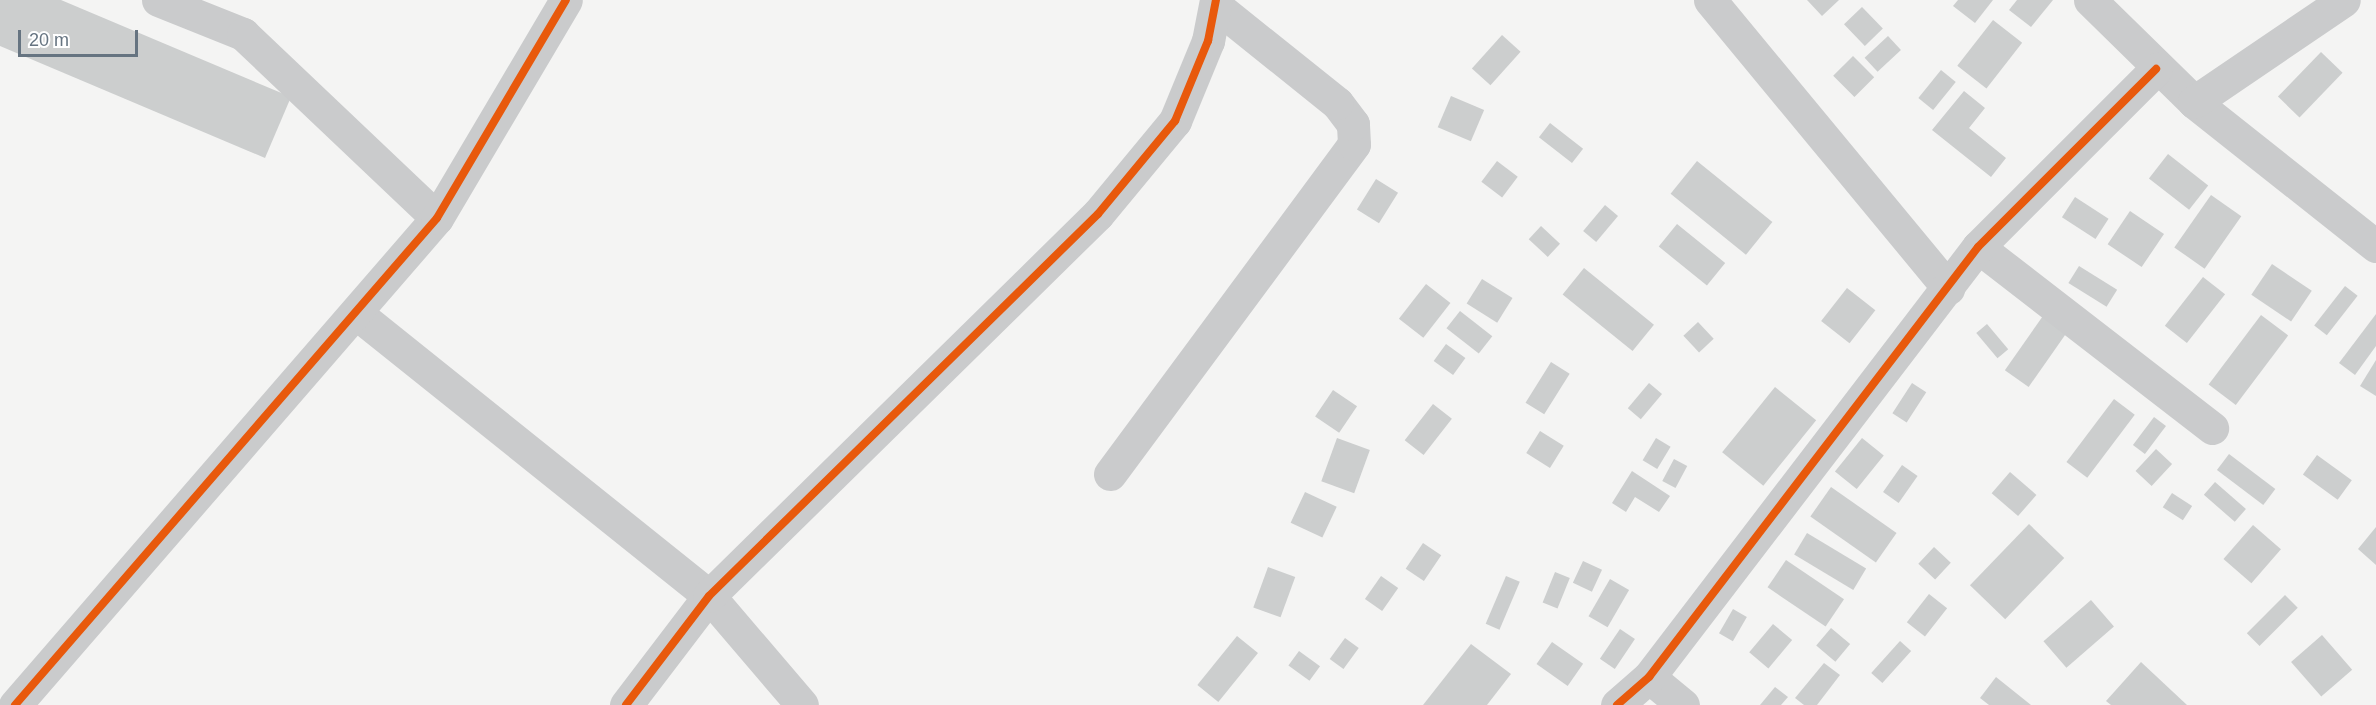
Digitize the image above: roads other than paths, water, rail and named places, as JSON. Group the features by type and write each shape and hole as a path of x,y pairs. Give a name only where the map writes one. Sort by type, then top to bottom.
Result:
{"street":[{"path":"158,0 243,34 437,218"},
{"path":"15,705 437,218 566,0"},
{"path":"1710,0 1948,288"},
{"path":"2090,0 2156,69 2193,102 2376,246"},
{"path":"2193,102 2344,0"},
{"path":"626,705 709,596 1098,214 1175,121 1217,3 1337,103 1353,124 1354,144 1110,474"},
{"path":"1617,705 1649,677 1978,247 2156,69"},
{"path":"1978,247 2212,428"},
{"path":"356,313 709,596 802,705"},
{"path":"1649,677 1683,705"}]}
